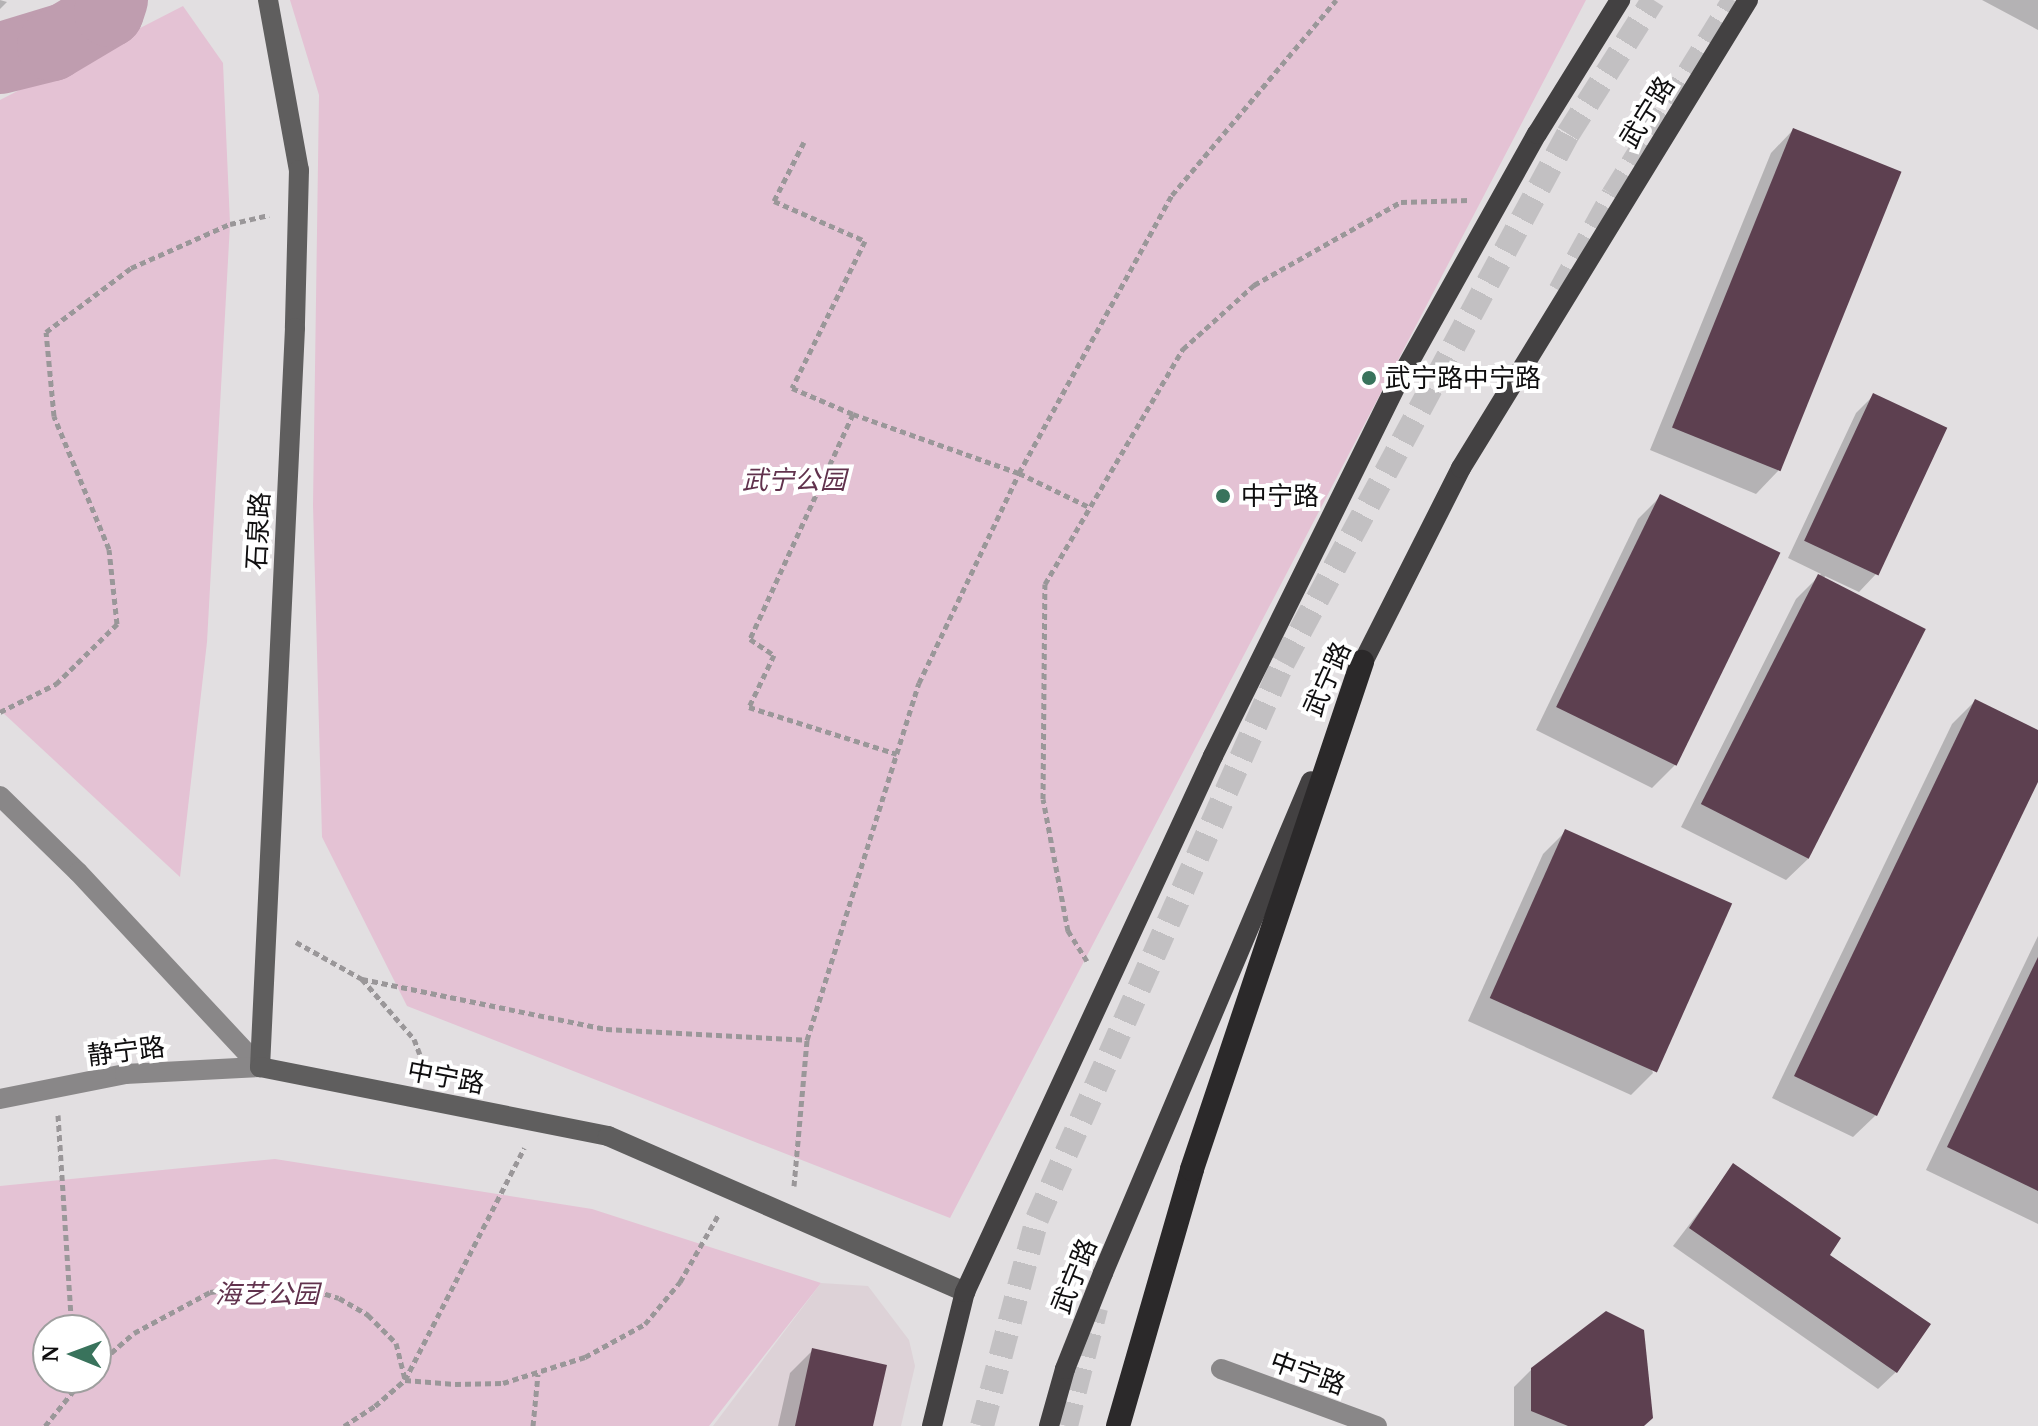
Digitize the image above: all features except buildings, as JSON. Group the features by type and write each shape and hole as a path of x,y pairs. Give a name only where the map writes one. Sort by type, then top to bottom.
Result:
{"highway":[{"path":"1118,1426 1133,1364 1192,1169 1362,662"}],"main road":[{"path":"932,1426 965,1292 1213,756 1390,398 1500,200 1620,0"},
{"name":"武宁路","path":"1049,1426 1065,1369 1103,1273 1362,662 1461,468 1748,0"}],"street":[{"name":"石泉路","path":"260,1067 299,209 299,170 268,0"},
{"path":"0,796 78,872 260,1067"},
{"name":"静宁路","path":"0,1099 125,1074 260,1067"},
{"name":"中宁路","path":"260,1067 608,1136 965,1292"},
{"name":"中宁路","path":"1221,1369 1377,1426"}],"path":[{"path":"791,1215 807,1040 919,683 1019,473 1172,195 1336,0"},
{"path":"804,142 774,201 865,241 792,388 853,414 1019,473 1089,507"},
{"path":"1105,989 1068,931 1043,799 1045,584 1183,349 1254,285 1401,202 1500,200"},
{"path":"0,712 56,684 117,624 109,549 54,416 46,332 131,268 230,224 299,209"},
{"path":"853,414 750,639 774,655 749,707 897,754"},
{"path":"266,925 362,979 606,1029 807,1040"},
{"path":"362,979 414,1039 438,1102"},
{"path":"56,1088 71,1314"},
{"path":"344,1426 375,1406 405,1380 537,1122"},
{"path":"405,1380 455,1384 503,1383 585,1357 645,1324 680,1282 733,1189"},
{"path":"112,1352 134,1333 210,1292 254,1287 306,1288 339,1298 368,1315 396,1343 405,1380"},
{"path":"533,1426 538,1374"},
{"path":"45,1426 70,1394"}],"shaded area":[{"path":"69,0 116,0 109,12 22,53 0,59 0,21"},
{"path":"821,1283 868,1286 909,1340 915,1366 901,1426 713,1426"}],"green space":[{"name":"武宁公园","path":"290,0 1586,0 950,1218 407,1006 322,837 313,505 319,95"},
{"path":"183,6 223,63 230,224 207,642 180,877 0,710 0,100"},
{"name":"海艺公园","path":"275,1159 592,1209 821,1283 709,1426 0,1426 0,1186"}],"waterway":[{"path":"0,59 52,46 109,12 113,0"}],"tunnel":[{"path":"982,1426 1037,1219 1283,663 1568,134 1653,0"},
{"path":"1560,291 1613,195 1734,0"},
{"path":"1066,1426 1096,1308"}],"place":[{"name":"武宁路中宁路","path":"1369,378"},
{"name":"中宁路","path":"1223,496"}]}
